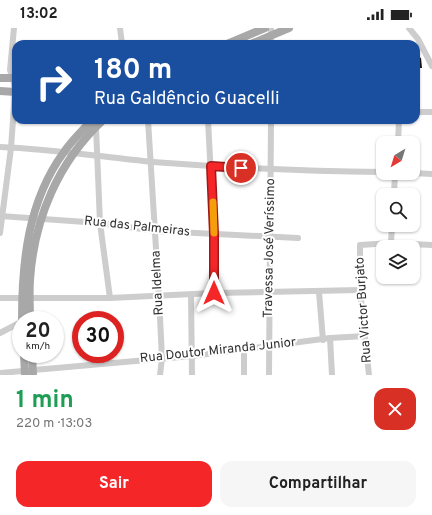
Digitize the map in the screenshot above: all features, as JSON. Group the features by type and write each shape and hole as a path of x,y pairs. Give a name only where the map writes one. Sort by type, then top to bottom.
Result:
{"main road":[{"path":"236,40 265,28"},
{"path":"261,40 289,28"},
{"path":"0,78 12,78"},
{"path":"0,91 12,92"},
{"path":"28,311 23,276 32,218 45,186 64,151 93,124"},
{"path":"24,311 30,281 35,244 41,219 58,177 93,124"}],"street":[{"path":"13,40 14,28"},
{"path":"120,28 122,40"},
{"path":"409,28 419,40"},
{"path":"420,43 432,66"},
{"path":"12,49 10,70 12,74"},
{"path":"420,112 432,112"},
{"path":"0,233 13,124"},
{"path":"94,124 98,155 100,223 110,298"},
{"name":"Rua Idelma","path":"148,124 156,231 162,358 160,375"},
{"path":"208,124 214,234 214,293"},
{"name":"Travessa José Veríssimo","path":"269,375 271,124"},
{"path":"398,136 399,124"},
{"path":"0,147 75,152 151,162 270,170 376,172"},
{"path":"420,173 432,174"},
{"name":"Rua das Palmeiras","path":"1,216 100,223 156,231 271,238 298,238"},
{"name":"Rua Victor Burjato","path":"369,375 360,290 360,245 376,244"},
{"path":"420,244 432,245"},
{"path":"0,298 110,298 214,293 360,290"},
{"path":"319,292 323,340"},
{"path":"191,295 192,375"},
{"path":"0,333 12,326"},
{"name":"Rua Doutor Miranda Junior","path":"0,373 29,372 192,356 244,350 269,345 330,338 365,336"},
{"path":"330,338 332,375"},
{"path":"244,350 244,375"}],"building":[{"path":"420,58 421,58 422,68 420,68"}],"slow traffic":[{"path":"213,202 214,233"}],"route":[{"path":"214,293 214,234 211,166 241,168"}]}
